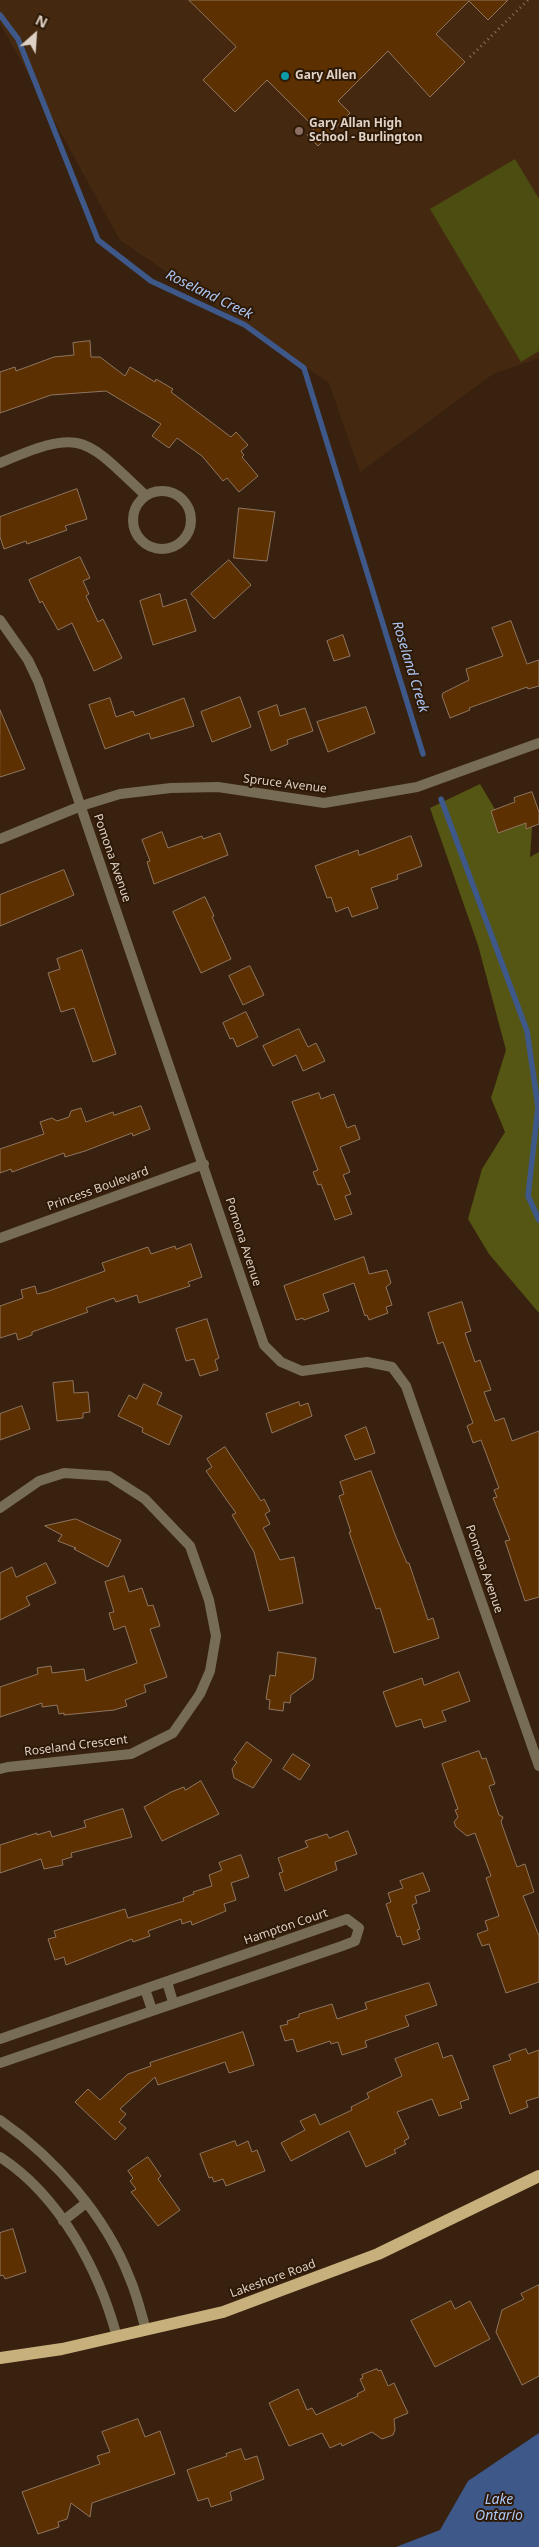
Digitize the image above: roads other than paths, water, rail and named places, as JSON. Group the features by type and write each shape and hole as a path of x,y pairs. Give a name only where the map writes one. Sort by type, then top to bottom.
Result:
{"main road":[{"name":"Lakeshore Road","path":"0,2358 62,2349 224,2312 378,2254 539,2176"}],"street":[{"path":"0,463 42,445 68,440 86,444 107,459 145,495"},
{"path":"165,490 184,499 192,518 186,538 169,549 155,548 149,547 134,532 133,512 145,495 165,490"},
{"name":"Pomona Avenue","path":"0,620 28,660 38,681 204,1164 264,1345 281,1362 302,1371 367,1362 392,1367 406,1386 536,1747 539,1766"},
{"name":"Spruce Avenue","path":"0,839 81,806 120,794 171,788 218,787 324,803 416,786 539,743"},
{"name":"Princess Boulevard","path":"0,1238 204,1164"},
{"name":"Roseland Crescent","path":"0,1508 39,1481 64,1473 109,1476 145,1499 190,1546 209,1600 216,1636 210,1671 200,1694 173,1733 131,1754 8,1767 0,1770"},
{"name":"Hampton Court","path":"0,2038 168,1982 347,1919 359,1928 355,1941 348,1944 173,2002 0,2063"},
{"path":"168,1982 173,2002"},
{"path":"144,1989 152,2010"},
{"path":"0,2120 27,2138 59,2168 86,2203 112,2243 130,2278 146,2330"},
{"path":"0,2156 38,2190 63,2221 94,2272 108,2303 117,2337"},
{"path":"63,2221 86,2203"}],"water":[{"name":"Lake Ontario","path":"539,2433 539,2547 396,2547 440,2530 468,2481"}],"waterway":[{"name":"Roseland Creek","path":"0,15 18,39 98,240 151,281 245,325 304,368 423,754"},
{"name":"Roseland Creek","path":"441,799 527,1031 538,1107 528,1196 539,1220"}],"place":[{"name":"Gary Allen","path":"285,76"},
{"name":"Gary Allan High School - Burlington","path":"299,131"}]}
